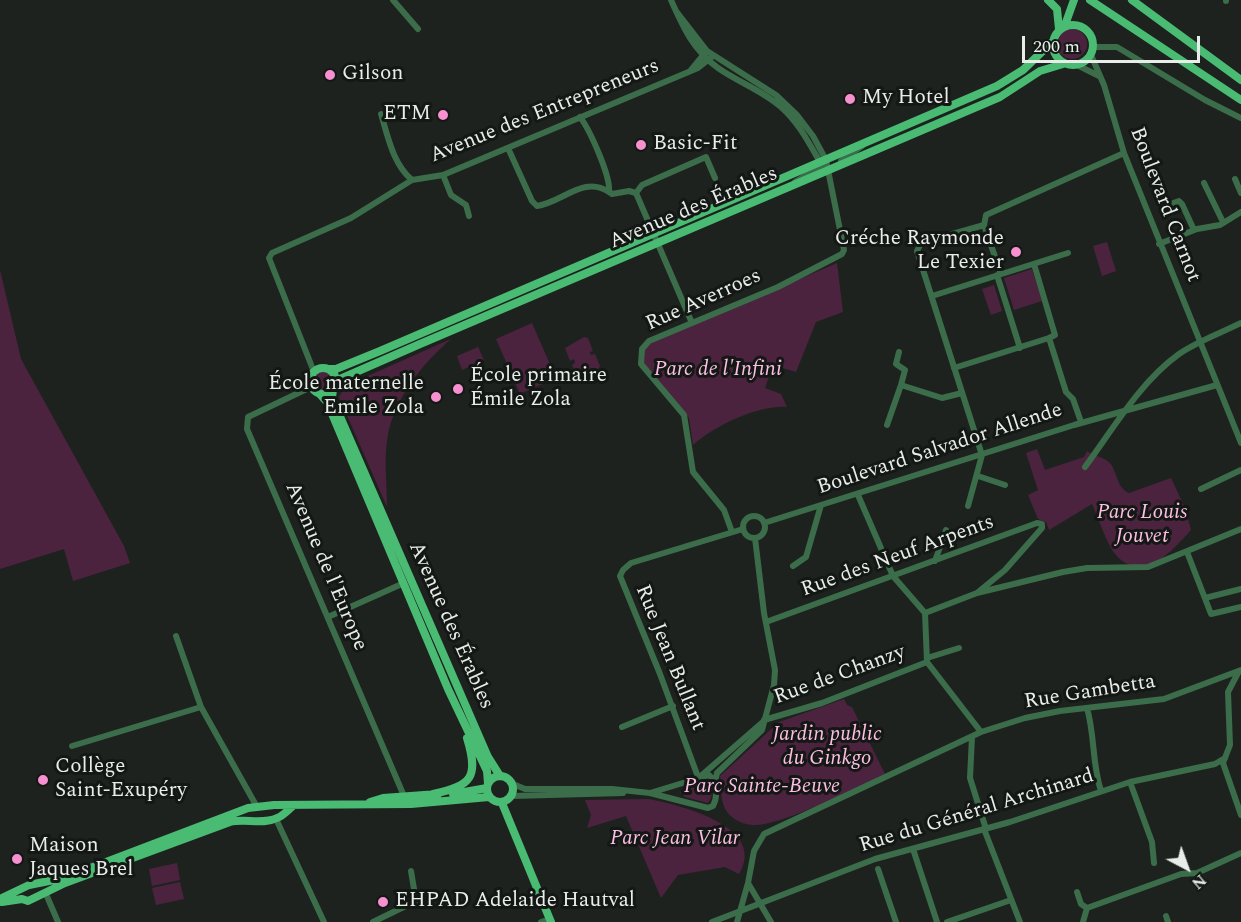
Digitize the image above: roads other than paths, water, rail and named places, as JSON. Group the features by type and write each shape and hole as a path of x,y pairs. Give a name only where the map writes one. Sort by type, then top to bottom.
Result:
{"main road":[{"path":"1048,0 1057,9 1062,27"},
{"path":"1090,0 1241,100"},
{"path":"1132,0 1241,80"},
{"path":"1072,4 1080,26 1092,38 1094,47 1091,55 1077,65 1063,64 1053,52 1051,43 1062,27 1072,4"},
{"path":"1062,27 1080,26"},
{"name":"Avenue des Érables","path":"500,776 488,757 332,398 334,386 340,379 411,348 788,189 824,165 864,144 1006,82 1023,70 1051,43"},
{"name":"Avenue des Érables","path":"328,369 336,369 653,233 1000,97 1020,87 1040,71 1063,64"},
{"path":"321,368 328,369 334,375 334,386 327,393 319,393 311,387 310,379 314,372 321,368"},
{"name":"Avenue des Érables","path":"319,393 327,402 468,740 472,770 464,786 433,794"},
{"name":"Avenue des Érables","path":"448,689 487,771 487,786"},
{"path":"365,803 404,796 456,794 487,786 493,778 500,776 509,779 513,784 512,796 502,803"},
{"path":"487,786 489,797"},
{"path":"21,895 28,902 47,889 128,856 243,815 257,807 365,803 411,804 489,797 502,803 550,920"},
{"path":"276,805 282,811 278,817"},
{"path":"243,815 248,821 278,817 293,806"},
{"path":"0,901 21,895 39,882 47,889"}],"street":[{"path":"393,0 418,29"},
{"path":"671,0 705,53 787,112 807,137 824,165"},
{"path":"1094,47 1117,46 1205,100 1241,118"},
{"name":"Avenue des Entrepreneurs","path":"690,71 705,53"},
{"name":"Boulevard Carnot","path":"1091,55 1124,153 1241,443"},
{"path":"711,58 784,102 804,124 820,148 824,165"},
{"name":"Avenue des Entrepreneurs","path":"314,372 269,258 272,252 351,218 412,180 443,175 690,71 711,58"},
{"path":"1077,65 1100,77"},
{"name":"Avenue des Entrepreneurs","path":"381,114 398,162 412,180"},
{"path":"580,117 605,172 610,186 609,192"},
{"path":"820,148 831,153 864,144"},
{"path":"508,148 535,205 541,205 592,185 617,195 629,191 636,193"},
{"path":"1020,348 984,225 986,215 1124,153"},
{"path":"636,193 642,185 706,157 715,178"},
{"name":"Rue Averroes","path":"732,531 724,510 693,472 684,415 647,373 640,360 644,346 778,287 842,254 843,245 824,165"},
{"path":"443,175 451,195 466,205 469,216"},
{"path":"1235,179 1241,192"},
{"path":"1204,183 1223,222"},
{"path":"636,193 692,323"},
{"path":"1168,205 1179,201 1194,230"},
{"path":"1160,243 1194,230 1211,228 1241,212"},
{"path":"968,506 982,455 918,246 984,225"},
{"path":"932,296 1068,253"},
{"path":"954,368 1055,335 1034,264"},
{"path":"1085,467 1126,410 1174,358 1196,343 1241,323"},
{"path":"1049,338 1066,392 1073,399 1080,420"},
{"path":"887,425 905,370 896,364 899,352"},
{"path":"901,385 942,398 962,393"},
{"name":"Boulevard Salvador Allende","path":"764,523 1126,410 1217,385"},
{"name":"Avenue de l'Europe","path":"311,387 248,417 246,422 404,796"},
{"path":"1201,489 1241,470"},
{"path":"978,476 1005,485"},
{"path":"858,495 893,576 925,613 927,660 981,732"},
{"path":"793,566 806,557 821,505"},
{"path":"753,516 760,517 764,523 763,532 755,538 749,537 743,529 746,519 753,516"},
{"name":"Rue des Neuf Arpents","path":"766,622 1037,523 1042,524 1040,530 1005,570 977,593"},
{"name":"Rue Jean Bullant","path":"698,777 673,706 622,585 621,573 632,563 743,529"},
{"path":"925,613 977,593 1078,569 1148,567 1241,529"},
{"path":"935,561 946,530"},
{"path":"513,784 525,789 650,793 708,807 715,804 717,773 757,736 765,720 775,677 755,538"},
{"path":"1187,552 1211,614 1241,607"},
{"path":"328,617 404,583"},
{"path":"1205,598 1241,589"},
{"path":"176,636 201,707 257,807"},
{"name":"Rue de Chanzy","path":"765,720 822,703 959,648"},
{"path":"1228,692 1240,670"},
{"name":"Rue Gambetta","path":"737,922 754,851 764,834 981,732 1024,718 1164,699 1240,670"},
{"path":"1224,676 1228,692 1230,745 1223,763 1241,816"},
{"path":"622,727 673,706"},
{"path":"72,746 201,707"},
{"path":"1087,708 1093,728 1094,770 1101,791"},
{"path":"650,793 673,788 698,777 718,763 765,720"},
{"path":"972,737 970,778 985,829 1020,922"},
{"name":"Rue du Général Archinard","path":"712,922 875,859 985,829 1130,782 1215,764 1225,758"},
{"path":"698,777 709,776 715,785"},
{"path":"1130,782 1152,842 1154,863"},
{"path":"512,796 614,795 629,792"},
{"path":"278,817 324,922"},
{"path":"913,849 937,922"},
{"path":"1087,908 1182,874 1197,873 1241,853"},
{"path":"878,869 896,922"},
{"path":"374,922 416,901 411,871"},
{"path":"747,883 771,922"},
{"path":"47,889 58,922"},
{"path":"1077,892 1081,904 1087,908"},
{"path":"947,922 1011,900"},
{"path":"1083,922 1087,908"},
{"path":"541,922 550,920"}],"place":[{"name":"Gilson","path":"330,75"},
{"name":"My Hotel","path":"850,99"},
{"name":"ETM","path":"443,115"},
{"name":"Basic-Fit","path":"641,145"},
{"name":"Créche Raymonde Le Texier","path":"1016,252"},
{"name":"École primaire Émile Zola","path":"458,389"},
{"name":"École maternelle Emile Zola","path":"436,397"},
{"name":"Collège Saint-Exupéry","path":"43,780"},
{"name":"Maison Jaques Brel","path":"17,859"},
{"name":"EHPAD Adelaide Hautval","path":"383,902"}],"park label":[{"name":"Parc de l'Infini","path":"718,371"},
{"name":"Parc Louis Jouvet","path":"1142,526"},
{"name":"Jardin public du Ginkgo","path":"827,748"},
{"name":"Parc Sainte-Beuve","path":"762,788"},
{"name":"Parc Jean Vilar","path":"675,840"}]}
